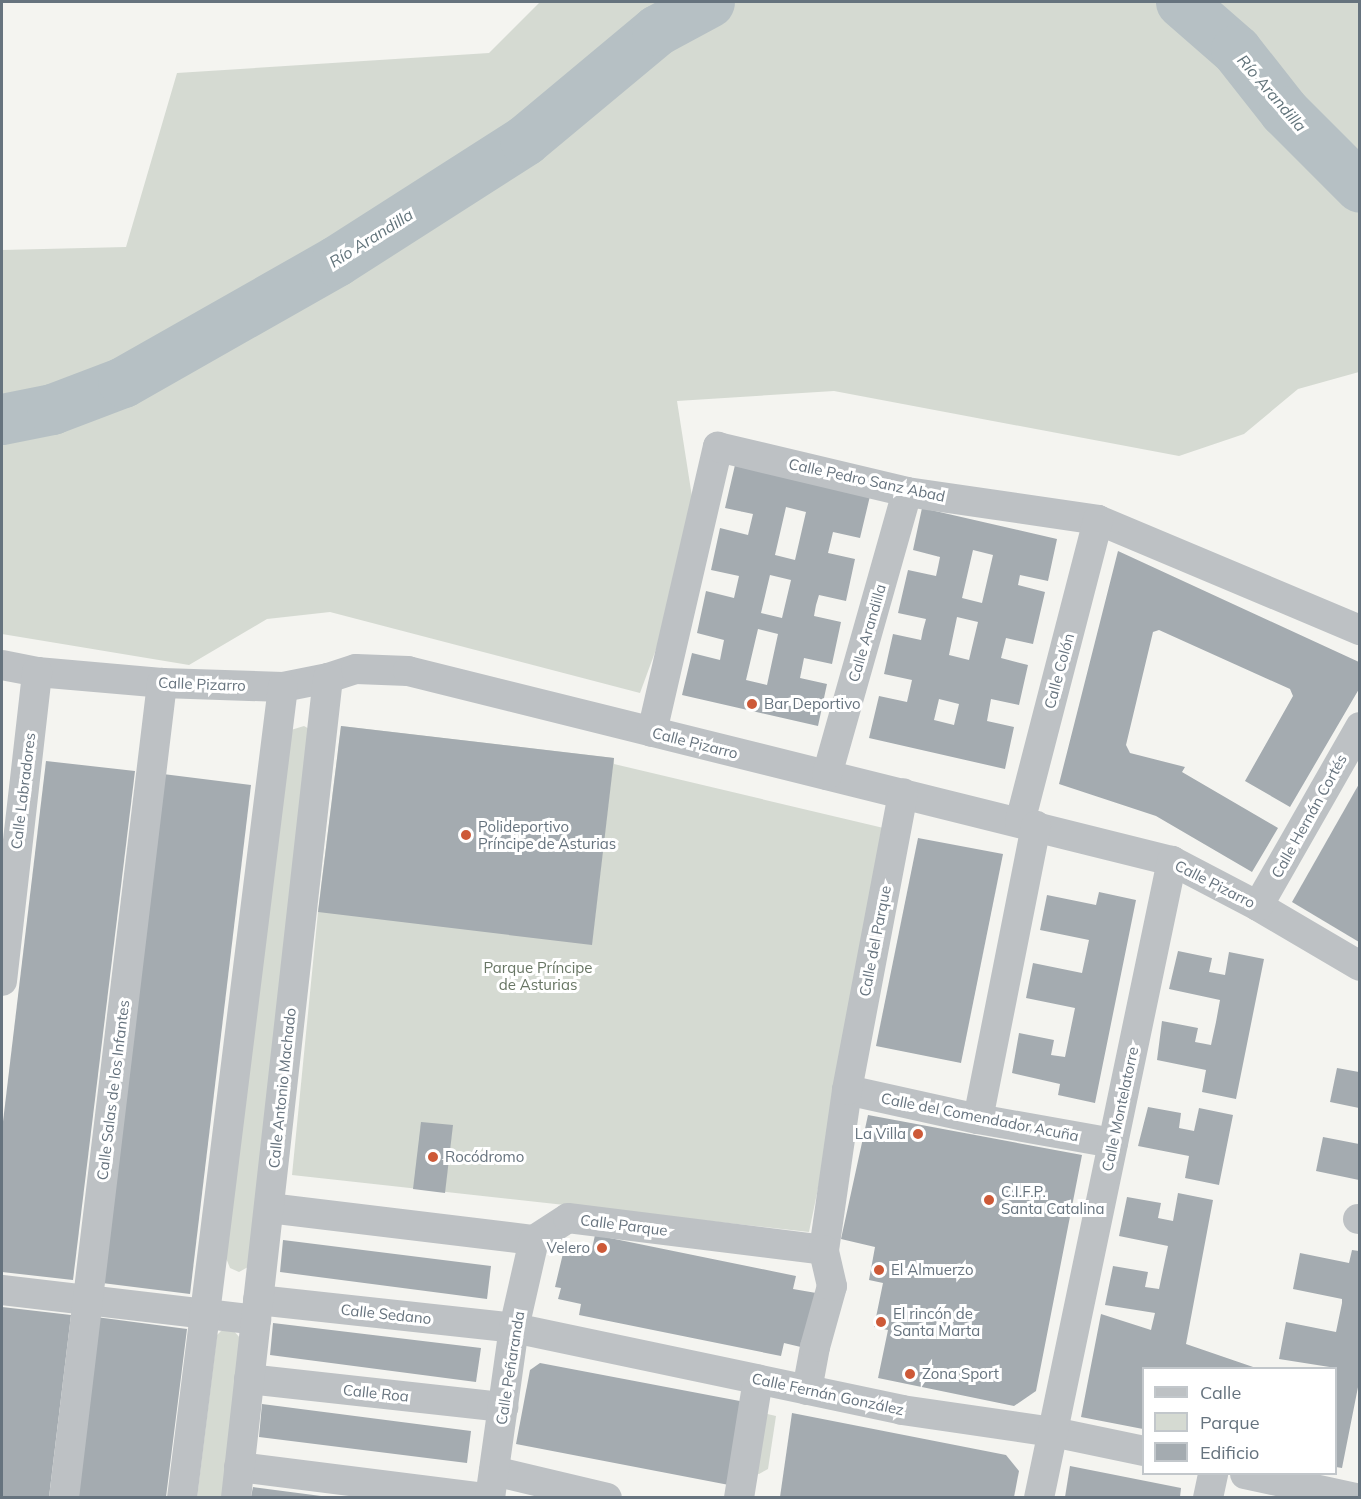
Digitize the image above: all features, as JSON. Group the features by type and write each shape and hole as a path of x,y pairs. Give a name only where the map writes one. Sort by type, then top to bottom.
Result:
{"street":[{"name":"Calle Pedro Sanz Abad","path":"652,732 718,447 907,492 1098,520 1359,630"},
{"name":"Calle Arandilla","path":"827,775 907,492"},
{"name":"Calle Colón","path":"978,1119 1028,824 1098,520"},
{"name":"Calle Pizarro","path":"2,665 37,672 162,683 283,687 328,678 356,669 408,671 1172,861 1258,906 1359,966"},
{"name":"Calle Labradores","path":"2,981 37,672"},
{"name":"Calle Antonio Machado","path":"236,1497 328,678"},
{"name":"Calle Salas de los Infantes","path":"64,1497 162,683"},
{"path":"182,1497 283,687"},
{"name":"Calle Hernán Cortés","path":"1258,906 1359,727"},
{"name":"Calle del Parque","path":"847,1090 903,793"},
{"name":"Calle Montelatorre","path":"1039,1497 1172,861"},
{"path":"807,1390 815,1347 832,1286 824,1250 847,1090"},
{"name":"Calle del Comendador Acuña","path":"847,1090 978,1119 1113,1143"},
{"path":"269,1208 534,1240"},
{"name":"Calle Parque","path":"534,1240 568,1218 824,1250"},
{"name":"Calle Peñaranda","path":"490,1489 514,1328 534,1240"},
{"name":"Calle Sedano","path":"2,1290 205,1315 257,1310 514,1328"},
{"name":"Calle Fernán González","path":"514,1328 902,1410 1053,1432 1142,1451"},
{"name":"Calle Roa","path":"249,1378 503,1407"},
{"path":"739,1497 758,1380"},
{"path":"239,1467 607,1497"},
{"path":"1208,1497 1213,1475"},
{"path":"1254,1475 1356,1497"}],"green space":[{"path":"540,2 1359,2 1359,372 1298,389 1244,434 1179,456 834,391 677,401 698,535 640,693 330,612 267,619 189,665 2,634 2,250 126,247 177,73 489,53"},
{"path":"304,726 311,730 248,1267 239,1272 230,1268 226,1258 291,730"},
{"name":"Parque Príncipe de Asturias","path":"341,726 614,758 614,764 892,830 809,1232 292,1175 318,912"},
{"path":"233,1330 241,1339 222,1497 197,1498 217,1335 221,1331"},
{"path":"759,1412 776,1416 768,1469 759,1474 754,1473"}],"building":[{"path":"735,465 870,496 860,538 833,532 828,553 855,559 846,601 819,595 816,605 814,616 841,622 832,664 804,658 800,678 827,684 818,726 682,695 692,653 720,660 724,640 697,633 706,591 734,598 739,576 711,570 720,528 748,535 753,514 725,508","holes":["786,507 806,512 795,560 775,555","770,575 791,580 782,618 761,613","758,629 778,634 767,685 746,680"]},
{"path":"922,508 1057,539 1048,581 1020,575 1018,585 1045,592 1033,644 1006,638 1001,658 1028,665 1019,705 991,699 987,721 1014,727 1005,769 869,738 879,696 907,702 912,680 884,674 893,634 921,640 926,619 898,613 908,570 936,576 940,557 913,550","holes":["973,550 993,555 982,603 962,598","957,617 978,622 969,660 949,655","939,699 959,704 954,725 934,720"]},
{"path":"1118,551 1359,662 1359,689 1290,807 1245,781 1293,696 1290,689 1159,630 1153,632 1126,745 1130,753 1185,767 1182,772 1278,828 1252,872 1156,816 1059,784"},
{"name":"Polideportivo Príncipe de Asturias","path":"341,726 614,758 592,945 318,912"},
{"path":"46,761 135,771 73,1280 2,1272 2,1130"},
{"path":"163,774 251,785 190,1294 102,1283"},
{"path":"1359,784 1359,942 1292,902"},
{"path":"918,838 1003,854 961,1063 876,1046"},
{"path":"1099,892 1136,900 1095,1103 1058,1095 1060,1084 1012,1073 1019,1033 1054,1040 1051,1055 1065,1057 1075,1008 1026,998 1033,963 1082,973 1089,940 1040,930 1047,895 1096,905"},
{"path":"1178,951 1212,958 1209,972 1225,975 1229,952 1264,959 1236,1099 1202,1092 1206,1070 1157,1060 1162,1021 1198,1028 1195,1042 1211,1045 1216,1022 1220,1000 1169,989"},
{"path":"1337,1068 1359,1072 1359,1108 1330,1102"},
{"path":"1148,1107 1181,1113 1179,1128 1194,1131 1199,1108 1233,1115 1219,1185 1185,1178 1189,1156 1138,1146"},
{"path":"868,1115 1082,1155 1036,1391 1014,1406 878,1378 888,1330 874,1327 883,1283 869,1280 875,1247 841,1239"},
{"name":"Rocódromo","path":"421,1122 453,1125 445,1193 413,1189"},
{"path":"1323,1137 1359,1144 1359,1180 1316,1171"},
{"path":"1178,1193 1213,1200 1186,1344 1253,1367 1142,1367 1142,1429 1081,1417 1101,1314 1151,1330 1155,1313 1105,1305 1113,1266 1148,1272 1145,1287 1159,1289 1168,1246 1119,1236 1127,1197 1161,1203 1158,1218 1173,1221"},
{"path":"595,1235 796,1276 793,1289 822,1294 805,1348 784,1343 781,1356 579,1315 581,1304 558,1299 561,1288 555,1287 565,1245 592,1249"},
{"path":"283,1240 491,1266 487,1299 280,1272"},
{"path":"1352,1250 1359,1251 1359,1382 1342,1468 1337,1467 1337,1367 1279,1359 1286,1322 1336,1332 1342,1303 1342,1299 1293,1289 1300,1253 1349,1263"},
{"path":"2,1307 71,1315 49,1497 2,1497"},
{"path":"96,1317 187,1329 166,1497 74,1497"},
{"path":"273,1323 481,1348 476,1382 270,1355"},
{"path":"540,1363 745,1402 729,1485 516,1444 530,1370"},
{"path":"262,1404 471,1431 467,1463 259,1437"},
{"path":"792,1413 1006,1455 1019,1471 1014,1497 780,1497"},
{"path":"1070,1466 1181,1488 1180,1497 1065,1497"},
{"path":"253,1487 321,1496 321,1497 251,1497"}],"waterway":[{"name":"Río Arandilla","path":"2,419 52,409 123,382 336,261 525,140 657,30 709,2"},
{"name":"Río Arandilla","path":"1181,2 1236,50 1284,111 1360,187"}],"place":[{"name":"Bar Deportivo","path":"752,704"},
{"name":"Polideportivo Príncipe de Asturias","path":"466,835"},
{"name":"La Villa","path":"918,1134"},
{"name":"Rocódromo","path":"433,1157"},
{"name":"C.I.F.P. Santa Catalina","path":"989,1200"},
{"name":"Velero","path":"602,1248"},
{"name":"El Almuerzo","path":"879,1270"},
{"name":"El rincón de Santa Marta","path":"881,1322"},
{"name":"Zona Sport","path":"910,1374"}]}
